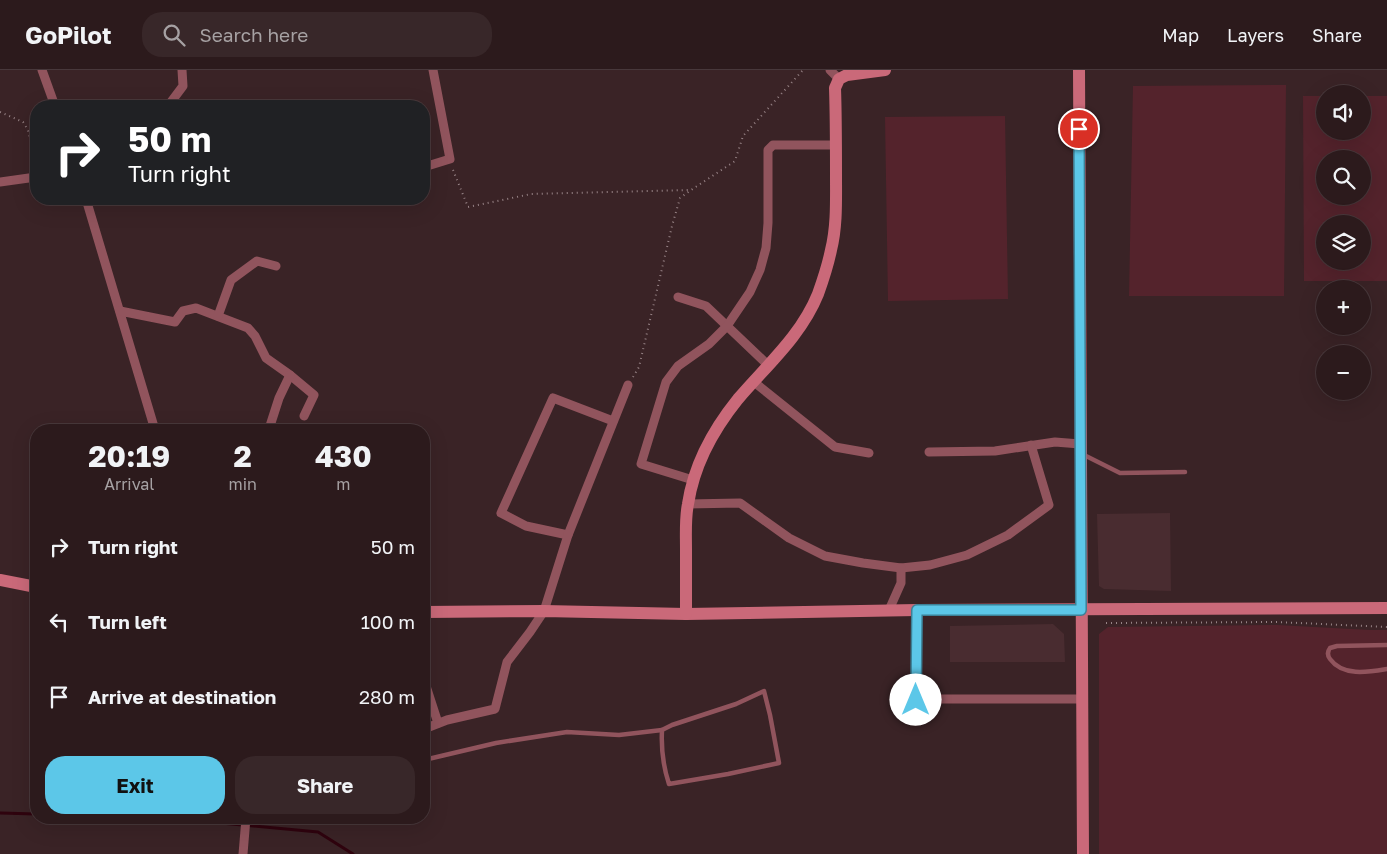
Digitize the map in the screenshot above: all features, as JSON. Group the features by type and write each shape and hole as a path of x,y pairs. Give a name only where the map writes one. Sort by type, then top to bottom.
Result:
{"street":[{"path":"42,70 53,100"},
{"path":"172,100 183,86 182,70"},
{"path":"430,165 450,159 433,70"},
{"path":"686,614 688,504 700,460 722,420 739,398 769,366 804,321 817,296 826,272 832,249 835,223 835,74 847,75 885,70"},
{"path":"1079,70 1083,854"},
{"path":"693,480 641,464 666,382 678,366 709,344 727,326 750,292 760,270 766,248 768,223 768,150 773,145 836,145"},
{"path":"0,182 30,178"},
{"path":"88,205 153,424"},
{"path":"218,316 231,280 257,260 276,266"},
{"path":"678,298 706,306 769,366"},
{"path":"120,311 175,322 183,311 196,308 248,328 256,336 266,358 290,374 314,395 304,416"},
{"path":"271,424 279,398 290,374"},
{"path":"754,382 835,447 869,453"},
{"path":"430,726 447,720 495,708 508,662 544,611 568,536 628,385"},
{"path":"568,536 526,526 502,513 553,398 613,421"},
{"path":"929,452 995,451 1056,442 1080,448"},
{"path":"688,504 740,503 789,538 825,556 900,568 930,565 967,555 1008,536 1050,505 1031,445"},
{"path":"889,610 902,583 900,568"},
{"path":"0,580 30,587"},
{"path":"430,612 544,611 686,614 889,610 1387,608"},
{"path":"917,610 916,700 1082,699"},
{"path":"430,698 438,723"},
{"path":"242,854 246,824"}],"lane":[{"path":"1080,448 1120,473 1185,472"},
{"path":"1387,645 1337,646 1330,648 1328,655 1332,661 1348,671 1361,672 1387,669"},
{"path":"430,759 496,743 567,732 619,735 662,730 764,692 779,763 669,784 665,772 661,744 662,730"}],"path":[{"path":"628,385 639,367 680,198 736,162 743,136 803,70"},
{"path":"0,112 23,122 30,138"},
{"path":"450,159 468,207 531,194 691,190"},
{"path":"1106,623 1277,622 1387,627"}],"shaded area":[{"path":"1286,85 1284,296 1129,296 1133,86"},
{"path":"1303,96 1316,96 1316,140 1371,140 1371,96 1387,96 1387,281 1304,281"},
{"path":"1005,116 1008,299 888,301 885,117"},
{"path":"1170,513 1171,591 1104,589 1099,586 1097,514"},
{"path":"1053,624 1064,634 1065,662 950,662 950,626"},
{"path":"1277,625 1387,630 1387,854 1099,854 1099,634 1108,627"}],"waterway":[{"path":"0,813 30,814"},
{"path":"231,824 318,832 353,854"}],"route":[{"path":"916,700 917,610 1081,610 1079,129"}]}
